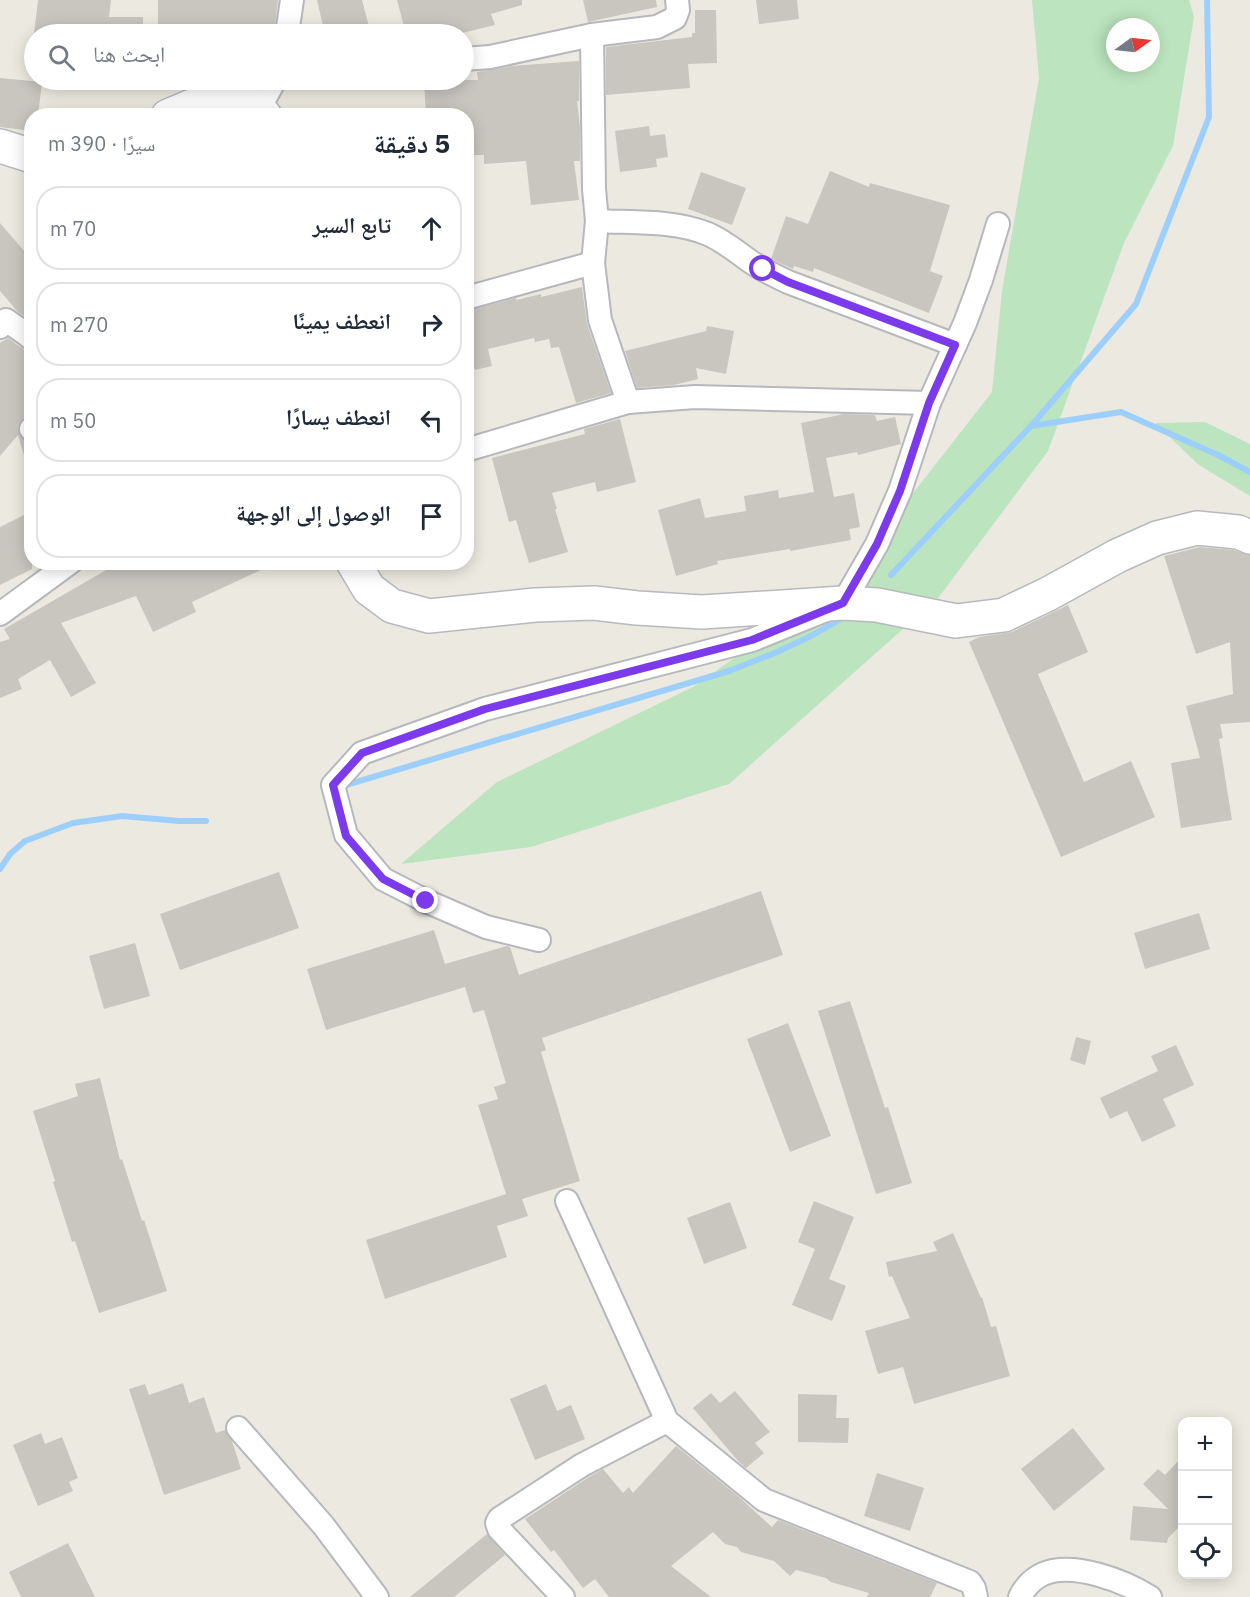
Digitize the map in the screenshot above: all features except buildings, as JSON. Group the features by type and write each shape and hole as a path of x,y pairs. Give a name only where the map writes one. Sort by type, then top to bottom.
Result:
{"main road":[{"path":"187,108 204,101 236,100 253,108"},
{"path":"0,146 24,154"},
{"path":"361,576 392,606 429,616 535,604 594,603 702,612 843,603 876,605 956,621 1004,615 1117,556 1158,538 1197,528 1238,532 1250,537"}],"street":[{"path":"288,24 292,0"},
{"path":"474,58 490,57 592,35 657,27 675,18 678,10 677,0"},
{"path":"592,35 594,189 597,221 593,264 600,320 628,402"},
{"path":"264,108 271,90"},
{"path":"597,221 668,225 708,234 788,282 955,345"},
{"path":"539,940 486,927 383,879 346,836 333,785 362,753 485,709 752,640 843,603 877,544 900,491 929,403 981,280 998,224"},
{"path":"474,296 593,264"},
{"path":"0,327 6,320 24,330"},
{"path":"474,448 628,402 695,397 929,403"},
{"path":"0,614 60,570"},
{"path":"567,1202 667,1421 764,1500 970,1582 976,1597"},
{"path":"563,1597 499,1529 497,1524 499,1519 582,1466 667,1421"},
{"path":"238,1428 323,1525 377,1597"},
{"path":"1020,1597 1026,1587 1043,1574 1064,1571 1106,1576 1134,1587 1150,1597"}],"green space":[{"path":"1032,0 1189,0 1194,17 1173,146 1124,243 1048,451 939,597 729,784 531,847 401,864 497,782 693,687 846,579 992,392 1002,291 1039,78"},
{"path":"1205,422 1250,444 1250,496 1199,465 1155,423"}],"waterway":[{"path":"1031,426 1136,304 1209,117 1207,0"},
{"path":"891,575 1031,426 1121,412 1218,455 1250,472"},
{"path":"346,785 729,671 777,652 846,616"},
{"path":"0,869 10,854 25,841 73,823 122,816 206,821"}],"route":[{"path":"426,901 383,879 346,836 333,785 362,753 485,709 752,640 843,603 877,544 900,491 929,403 955,345 788,282 763,269"}]}
